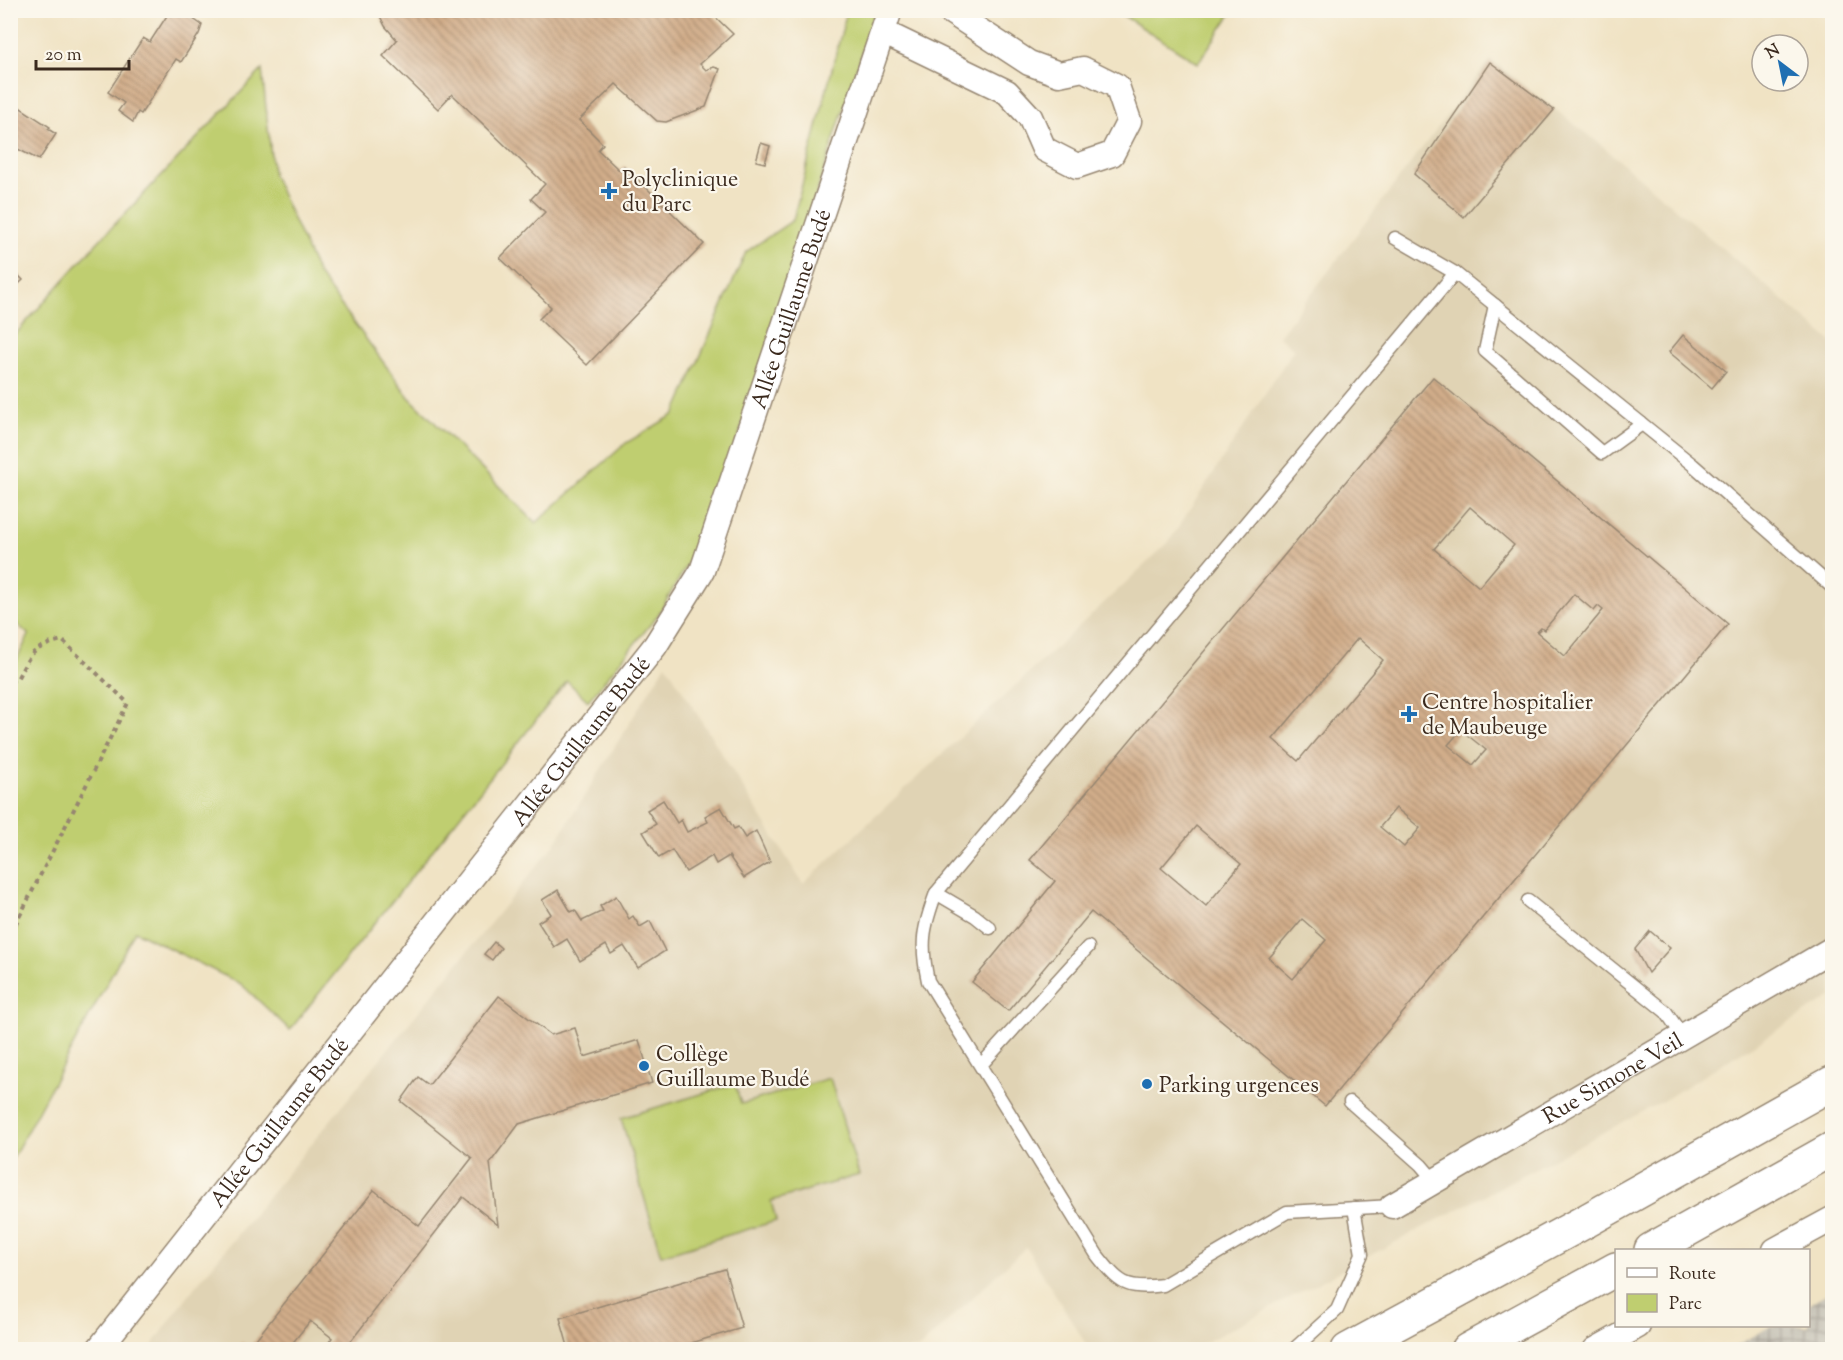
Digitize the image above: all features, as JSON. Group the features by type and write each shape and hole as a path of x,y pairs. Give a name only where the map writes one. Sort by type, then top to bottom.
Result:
{"highway":[{"path":"1348,1350 1833,1083"},
{"path":"1656,1249 1833,1149"},
{"path":"1468,1350 1615,1270"}],"street":[{"path":"887,21 1008,92 1030,117 1044,149 1077,166 1112,154 1129,121 1117,86 1083,69 1059,74 1029,63 948,10"},
{"name":"Allée Guillaume Budé","path":"98,1350 655,646 702,571 887,21"},
{"name":"Rue Simone Veil","path":"1392,1206 1433,1179 1833,949"},
{"path":"1779,1249 1833,1219"},
{"path":"1595,1350 1636,1327"}],"lane":[{"path":"1395,238 1455,273 1642,424 1833,587"},
{"path":"1392,1206 1287,1212 1163,1285 1140,1288 1116,1280 1097,1255 928,981 922,953 925,922 936,892 1455,273"},
{"path":"1495,305 1485,351 1602,453 1642,424"},
{"path":"936,892 990,928"},
{"path":"1528,901 1666,1012 1682,1035"},
{"path":"981,1065 1088,947"},
{"path":"1350,1102 1421,1165 1433,1179"},
{"path":"1293,1350 1337,1310 1362,1254 1354,1208"}],"path":[{"path":"10,681 17,680 31,652 41,645 62,640 128,703 10,935"}],"shaded area":[{"name":"Centre hospitalier de Maubeuge","path":"1490,59 1600,144 1832,342 1832,996 1661,1102 1193,1349 1089,1349 1026,1247 918,1349 149,1350 190,1293 554,845 666,664 803,884 1168,543 1294,349 1279,336"},
{"path":"1832,1290 1832,1349 1730,1349 1769,1327 1810,1327 1810,1303"}],"green space":[{"path":"847,11 875,11 710,526 658,615 588,701 567,681 290,1030 241,984 135,931 11,1161 10,673 29,635 11,619 11,339 96,244 262,70 273,175 318,274 409,397 536,523 626,443 675,414 746,252 793,220"},
{"path":"1116,11 1233,11 1198,63"},
{"path":"830,1078 859,1175 771,1201 776,1221 661,1255 621,1118 735,1084 741,1104"}],"building":[{"path":"175,10 180,10 202,25 199,34 181,62 176,59 141,114 138,112 133,122 118,111 124,103 108,92 143,38 150,42 168,14 171,16"},
{"name":"Polyclinique du Parc","path":"377,10 708,10 733,34 700,64 706,70 714,67 720,69 706,107 666,122 657,121 616,84 579,120 603,144 598,150 620,171 624,166 704,244 587,365 539,319 551,307 500,258 545,212 531,199 545,184 452,94 438,109 383,56 397,40 385,26"},
{"path":"1490,62 1554,110 1464,217 1414,174"},
{"path":"10,101 50,127 48,129 56,134 39,160 10,145"},
{"path":"761,143 770,146 765,163 756,161"},
{"path":"10,267 23,280 10,292"},
{"path":"1683,335 1726,371 1712,388 1669,352"},
{"path":"1433,377 1728,624 1325,1106 1091,912 1008,1011 972,982 1055,881 1030,860","holes":["1470,507 1514,545 1479,587 1434,549","1574,594 1594,611 1598,606 1603,610 1565,656 1537,632 1541,628 1544,630","1358,638 1383,660 1298,761 1273,739","1461,730 1486,750 1473,765 1448,745","1396,808 1420,828 1404,847 1380,827","1196,826 1241,864 1206,906 1161,868","1302,919 1326,940 1293,979 1269,958"]},
{"path":"663,800 677,823 681,820 687,832 708,822 705,816 721,807 734,829 738,827 745,838 756,831 770,862 744,878 729,856 716,864 712,856 686,872 672,850 659,858 643,832 656,824 647,810"},
{"path":"558,890 571,912 575,910 582,921 603,911 600,906 616,896 629,919 633,916 640,927 650,921 665,951 638,968 624,946 611,954 606,945 580,961 567,939 554,947 538,922 551,914 542,900"},
{"path":"1650,931 1670,948 1648,973 1635,949"},
{"path":"494,942 501,948 492,960 484,954"},
{"path":"499,996 551,1035 575,1028 584,1057 639,1040 652,1083 519,1124 490,1163 498,1225 463,1197 344,1350 323,1350 332,1338 310,1321 287,1350 233,1350 242,1342 249,1348 374,1190 419,1226 472,1158 401,1101 418,1077 429,1085"},
{"path":"725,1269 742,1328 688,1344 689,1350 569,1350 560,1318"}],"place":[{"name":"Polyclinique du Parc","path":"609,191"},
{"name":"Centre hospitalier de Maubeuge","path":"1409,714"},
{"name":"Collège Guillaume Budé","path":"644,1066"},
{"name":"Parking urgences","path":"1147,1084"}]}
